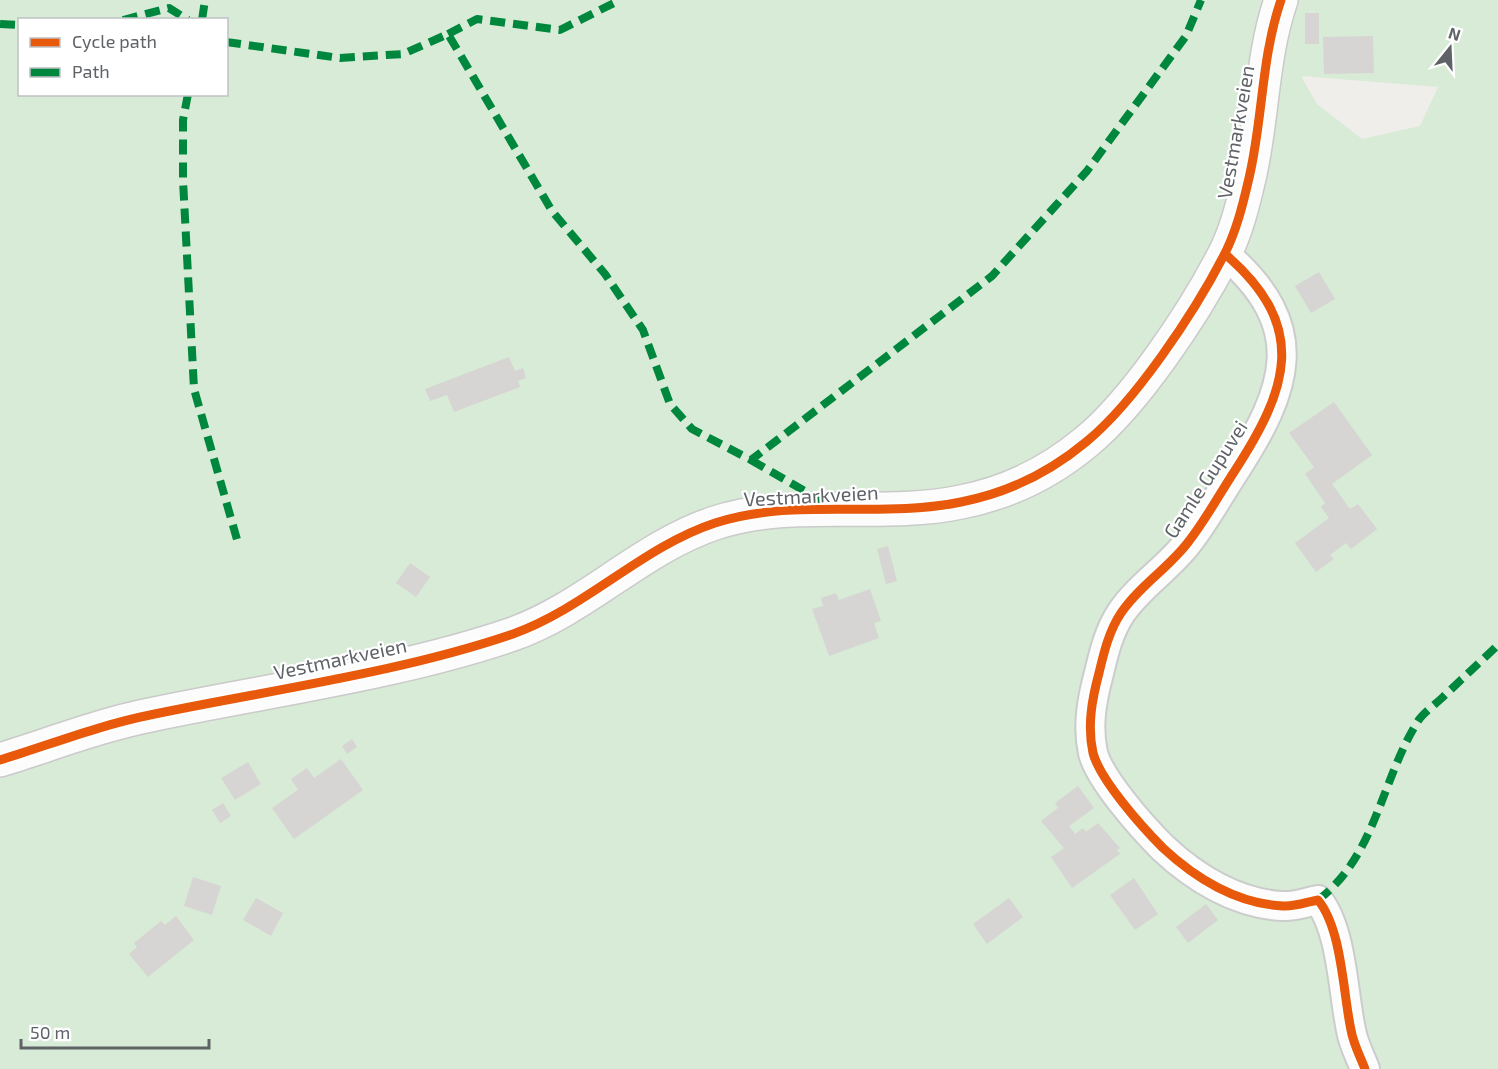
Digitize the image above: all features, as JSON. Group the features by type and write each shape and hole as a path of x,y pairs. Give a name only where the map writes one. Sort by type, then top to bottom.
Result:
{"street":[{"name":"Vestmarkveien","path":"0,760 144,716 420,660 515,633 574,604 653,553 698,529 732,517 778,510 925,507 959,503 1023,482 1052,467 1089,440 1128,398 1174,337 1225,254 1250,176 1262,78 1281,0"},
{"name":"Gamle Gupuvei","path":"1225,254 1247,272 1277,320 1283,341 1279,381 1274,401 1256,439 1189,542 1121,613 1107,641 1089,718 1094,755 1136,820 1196,876 1239,898 1284,906 1318,900 1325,908 1334,932 1351,1033 1365,1069"}],"green space":[{"path":"0,0 1498,0 1498,1069 0,1069","holes":["1301,76 1438,87 1420,126 1362,139 1317,104"]}],"building":[{"path":"1305,13 1319,13 1319,44 1305,44"},
{"path":"1373,36 1374,73 1324,74 1323,37"},
{"path":"1319,272 1335,299 1311,313 1295,286"},
{"path":"509,357 515,371 523,368 526,378 518,381 520,387 454,412 447,395 430,401 425,389"},
{"path":"1334,402 1372,455 1332,484 1350,509 1358,504 1377,529 1351,549 1346,543 1330,555 1334,559 1316,572 1295,543 1329,518 1321,507 1325,503 1305,474 1314,467 1289,433"},
{"path":"888,546 897,581 886,584 877,549"},
{"path":"410,563 430,577 416,597 396,583"},
{"path":"870,589 881,621 874,623 879,638 829,656 812,609 823,606 821,598 836,593 839,600"},
{"path":"352,739 357,747 347,754 342,746"},
{"path":"341,759 363,790 294,839 272,808 298,790 291,779 307,768 314,778"},
{"path":"248,762 261,784 235,800 221,778"},
{"path":"1078,786 1094,808 1069,826 1075,834 1083,828 1086,832 1098,823 1120,848 1117,850 1120,854 1072,888 1051,857 1064,848 1041,821 1058,808 1055,803"},
{"path":"223,803 231,816 220,823 212,810"},
{"path":"193,877 221,886 212,915 184,906"},
{"path":"1134,878 1158,914 1135,930 1110,895"},
{"path":"256,898 283,913 271,936 243,920"},
{"path":"1009,898 1023,917 987,944 973,924"},
{"path":"1206,904 1218,920 1188,943 1176,927"},
{"path":"176,916 194,940 148,977 129,954 137,947 134,943 161,921 165,925"}],"marked path":[{"path":"202,18 205,0"},
{"path":"448,34 477,19 560,30 620,0"},
{"path":"228,42 340,58 403,54 448,34 552,211 605,274 643,330 670,404 692,429 751,460 992,276 1087,171 1186,36 1201,0"},
{"path":"131,18 169,8 185,18"},
{"path":"0,24 18,25"},
{"path":"188,96 183,120 183,180 194,389 238,543"},
{"path":"751,460 834,508"},
{"path":"1318,900 1353,862 1376,816 1405,744 1418,721 1498,645"}],"cycle path":[{"path":"0,760 131,719 425,660 513,634 565,609 663,547 715,523 745,515 776,511 930,507 995,493 1043,472 1072,453 1105,425 1143,381 1180,330 1228,248 1242,208 1254,156 1266,66 1274,22 1281,0"},
{"path":"1225,254 1252,281 1270,307 1279,333 1282,359 1277,386 1253,442 1201,524 1173,559 1128,603 1117,620 1110,634 1094,693 1090,723 1091,743 1097,764 1123,803 1163,848 1203,879 1233,895 1266,904 1287,906 1318,900 1326,912 1337,944 1352,1035 1365,1069"}]}
